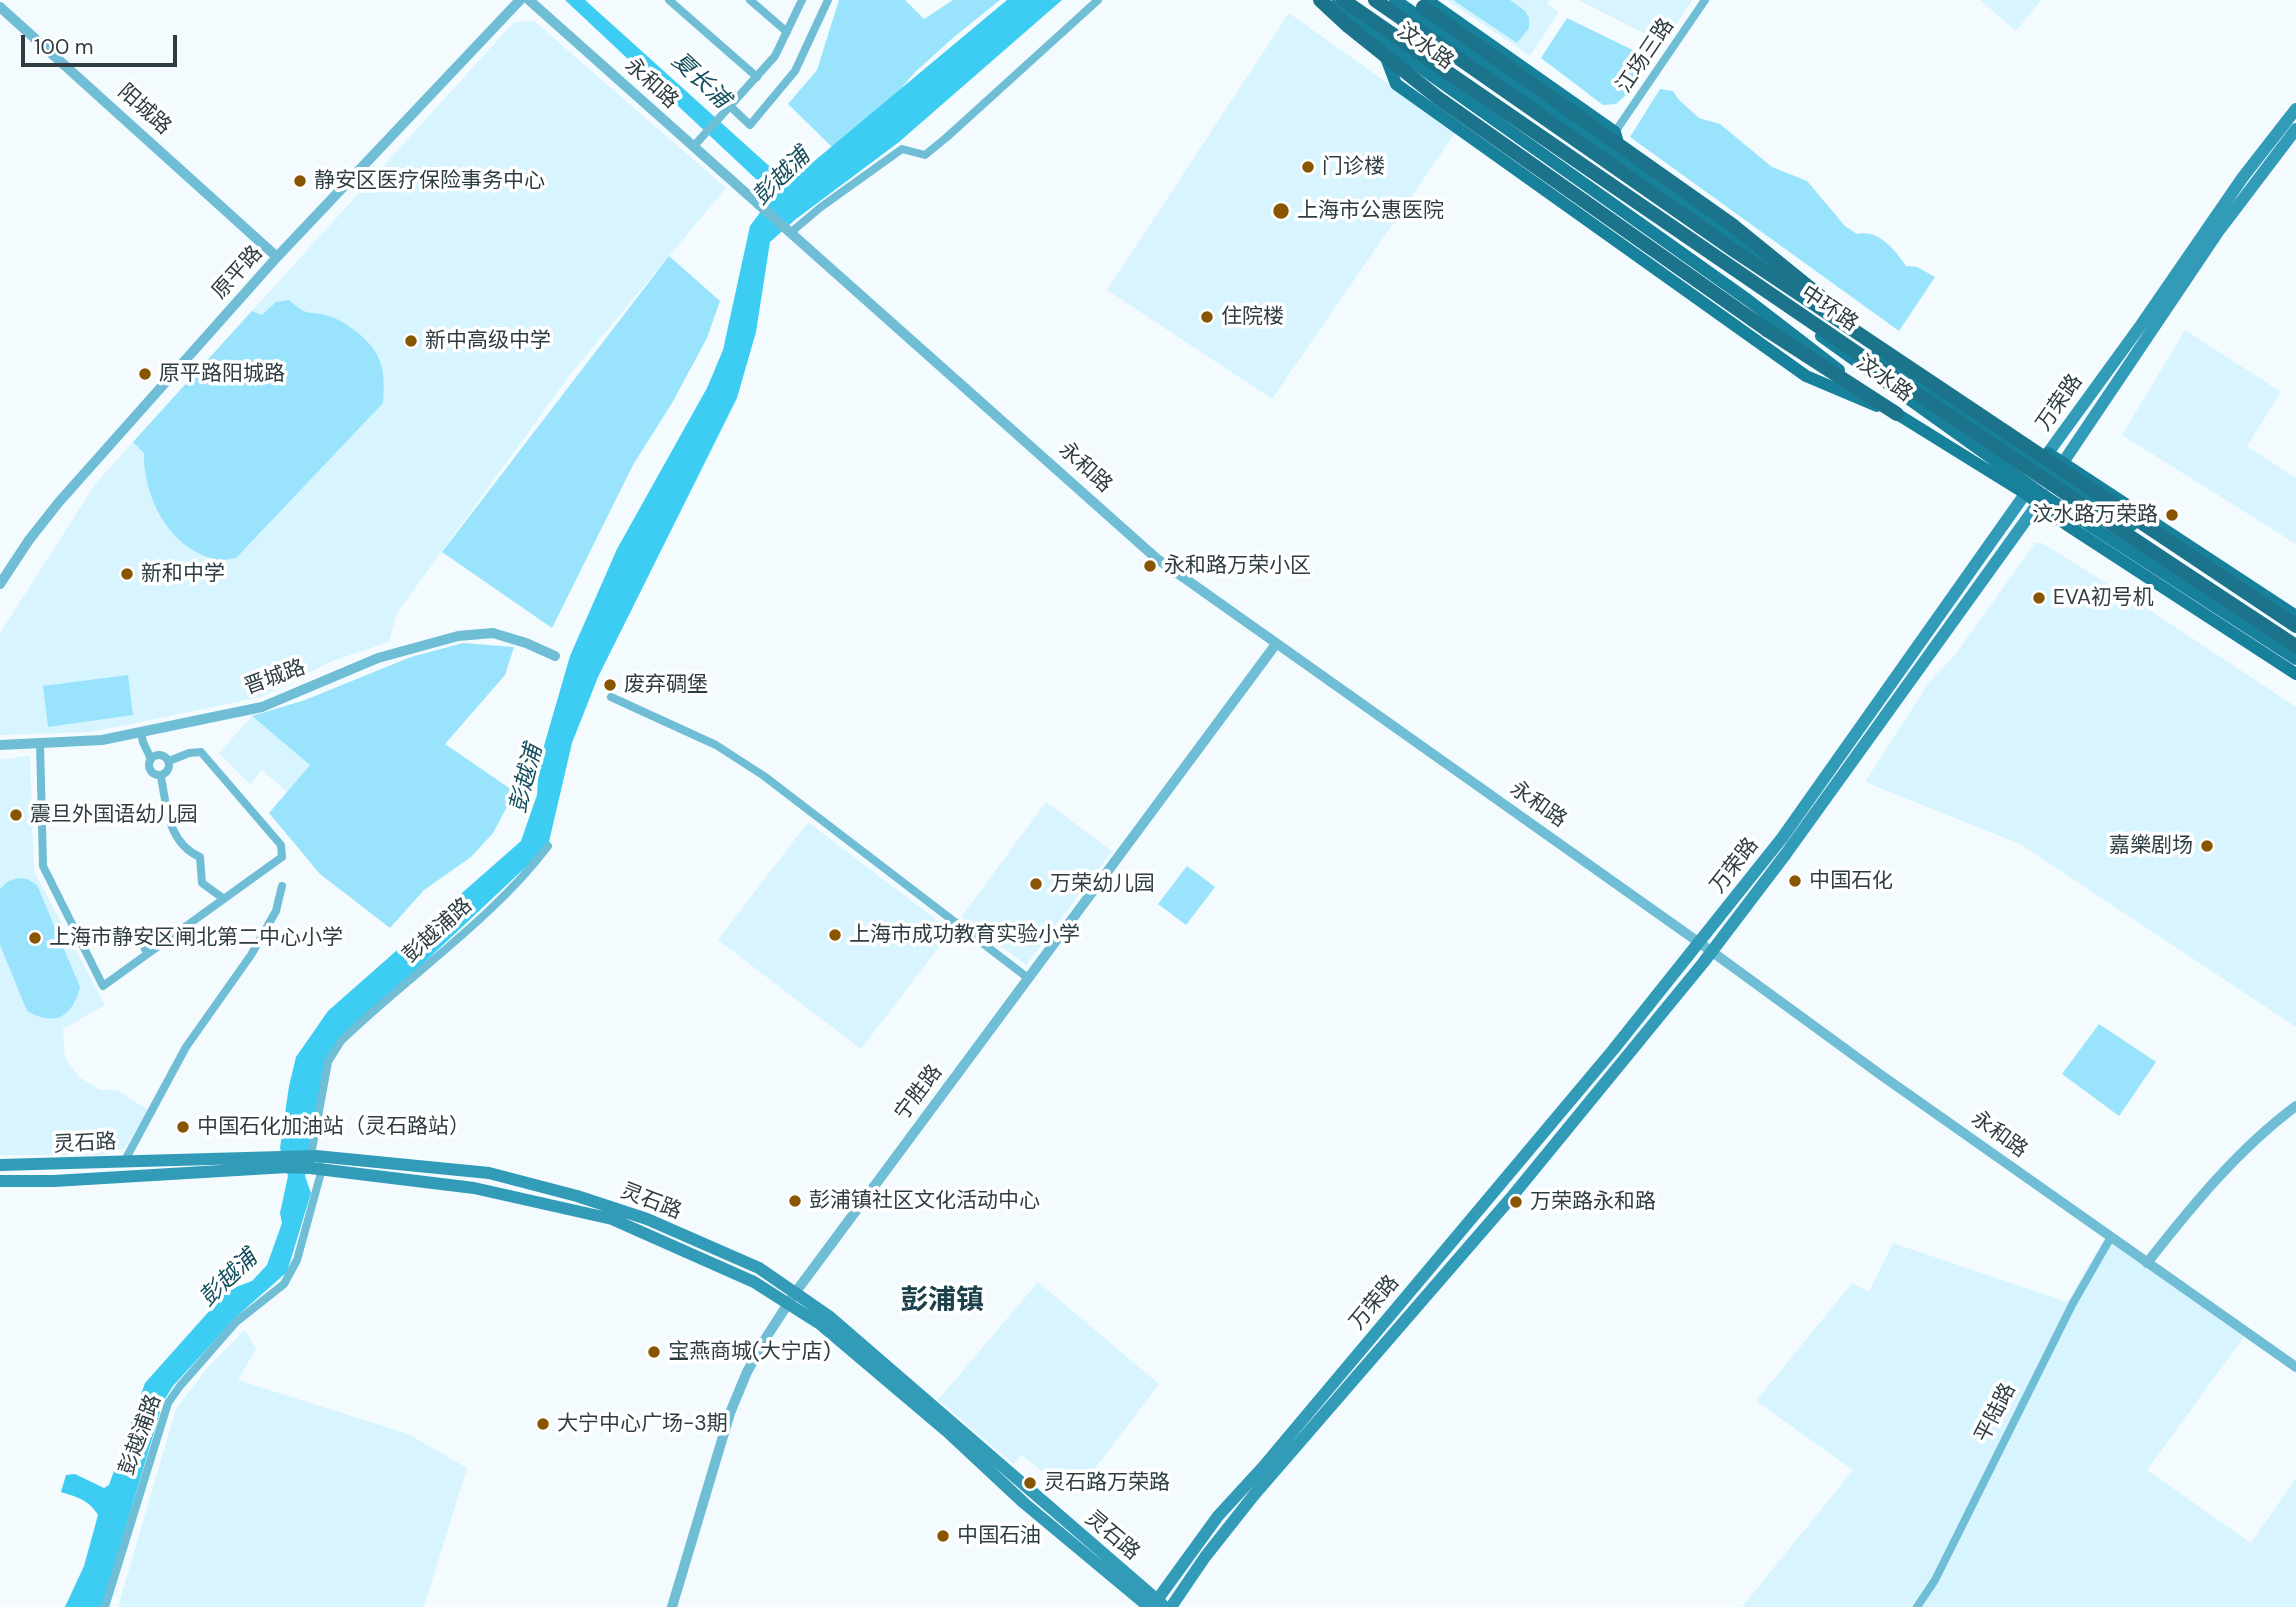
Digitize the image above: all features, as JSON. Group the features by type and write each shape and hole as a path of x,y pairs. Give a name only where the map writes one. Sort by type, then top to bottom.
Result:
{"highway":[{"path":"1323,0 1348,26 1438,98 1767,330 1896,414"},
{"name":"中环路","path":"1343,0 1855,353 2296,646"},
{"name":"中环路","path":"1378,5 1721,242 2296,626"},
{"path":"1421,6 1731,224 1891,356"}],"main road":[{"name":"汶水路","path":"1323,0 1708,271 1896,414 1921,427 1976,464 2028,490 2067,525 2296,674"},
{"path":"1351,0 1534,127 1886,384 2011,470 2028,490"},
{"path":"1365,0 1378,5 2042,468 2296,632"},
{"path":"1395,0 1421,6"},
{"path":"1378,5 1421,6"},
{"name":"汶水路","path":"1421,6 1615,132"},
{"name":"汶水路","path":"1421,6 1877,343 2296,616"},
{"path":"1379,38 1396,84 1806,376 1896,414"},
{"name":"万荣路","path":"1156,1605 1230,1501 1272,1456 1613,1051 1792,825 2028,490 2048,453 2243,177 2296,109"},
{"name":"万荣路","path":"1171,1607 1229,1526 1510,1199 1712,951 1785,855 2041,499 2055,474 2218,232 2296,128"},
{"path":"1615,132 1622,156"},
{"path":"1708,271 1721,316"},
{"path":"1923,372 1939,397"},
{"path":"1886,384 1921,427"},
{"path":"1976,464 2011,470"},
{"path":"2041,499 2296,659"},
{"name":"灵石路","path":"0,1165 124,1161 315,1162 489,1173 577,1196 647,1219 759,1268 792,1298"},
{"name":"灵石路","path":"0,1181 54,1181 272,1162"},
{"name":"灵石路","path":"315,1162 474,1188 612,1219 830,1317 1156,1605"}],"street":[{"name":"原平路","path":"0,584 55,506 277,257 520,0"},
{"name":"永和路","path":"529,0 1156,558 2296,1367"},
{"path":"750,0 787,32"},
{"path":"693,147 775,56 802,0"},
{"path":"731,107 750,125 794,71 828,0"},
{"path":"790,233 821,207 902,149 925,155 1098,0"},
{"name":"江场三路","path":"1615,132 1705,0"},
{"path":"670,1 757,78"},
{"name":"阳城路","path":"0,7 277,257"},
{"name":"晋城路","path":"0,745 102,740 262,707 378,658 458,636 493,634 526,643 555,656"},
{"name":"宁胜路","path":"672,1607 730,1413 747,1372 792,1298 1276,644"},
{"path":"611,697 716,745 764,776 1028,978"},
{"path":"141,732 152,759"},
{"path":"40,743 48,830 43,866 103,986 282,857 281,845 201,751 169,761"},
{"path":"161,777 150,772 152,759 155,754 163,755 169,761"},
{"path":"161,777 167,771 169,761"},
{"path":"161,777 171,829 187,851 200,857 202,883 224,899"},
{"name":"彭越浦路","path":"105,1607 168,1403 180,1385 236,1322 284,1284 297,1260 315,1162 328,1062 341,1041 496,902 533,866 548,846"},
{"path":"124,1161 186,1047 251,955 276,911 282,886"},
{"path":"140,937 147,954"},
{"path":"2147,1263 2190,1208 2232,1164 2296,1106"},
{"name":"平陆路","path":"1917,1607 1935,1580 2072,1305 2111,1237"}],"shaded area":[{"path":"565,0 585,0 788,183 1007,0 1062,0 899,142 796,219 770,242 756,332 737,398 598,677 572,743 548,846 341,1041 328,1062 305,1176 311,1193 287,1272 236,1317 173,1386 163,1402 102,1607 65,1607 84,1566 98,1515 87,1502 61,1492 66,1475 75,1474 104,1488 109,1485 145,1383 228,1290 252,1281 267,1265 282,1223 280,1213 288,1176 280,1148 296,1057 328,1011 521,841 537,795 539,763 570,656 617,549 707,388 723,350 750,226 773,195"},
{"path":"839,0 905,0 924,19 953,0 1000,0 914,73 883,110 833,148 788,104 817,70"},
{"path":"1447,0 1549,0 1547,3 1559,12 1530,56"},
{"path":"1453,0 1510,0 1525,11 1529,18 1529,28 1517,43"},
{"path":"1578,0 1693,0 1663,43"},
{"path":"1980,0 2041,0 2016,31"},
{"name":"上海市公惠医院","path":"1289,13 1456,132 1272,399 1107,290"},
{"path":"1567,18 1649,58 1624,97 1616,104 1603,105 1541,58"},
{"name":"新中高级中学","path":"534,21 726,188 572,372 397,613 389,642 332,661 261,697 92,732 0,735 0,633 96,483 514,22"},
{"path":"1660,89 1673,91 1699,118 1720,124 1772,167 1807,181 1845,226 1857,234 1865,233 1879,238 1886,242 1906,266 1917,267 1935,277 1899,331 1630,137"},
{"path":"669,256 720,301 707,338 672,403 633,465 552,628 442,552"},
{"path":"289,300 305,312 329,316 343,323 371,346 382,369 383,403 236,558 215,559 184,544 162,518 148,486 144,453 133,442 252,311 262,315 276,302"},
{"path":"2185,330 2281,392 2247,446 2296,478 2296,544 2122,435"},
{"path":"2035,543 2042,543 2142,605 2296,707 2296,1027 2020,844 1865,782 1930,681 1955,655"},
{"path":"463,643 514,647 505,675 445,744 515,792 493,833 471,857 424,890 390,928 320,874 269,813 310,765 252,716 305,700 411,657"},
{"path":"128,675 133,715 48,727 43,686"},
{"path":"252,716 310,765 288,793 262,770 250,784 219,753"},
{"path":"30,755 34,871 105,1005 63,1029 65,1058 79,1077 100,1090 117,1090 148,1110 125,1148 103,1155 0,1155 0,760"},
{"name":"万荣幼儿园","path":"1046,802 1112,851 1026,965 961,917"},
{"name":"上海市成功教育实验小学","path":"808,822 951,931 861,1049 718,940"},
{"path":"1187,866 1215,887 1186,925 1158,904"},
{"name":"上海市静安区闸北第二中心小学","path":"18,878 27,879 37,885 80,987 67,1012 54,1018 37,1016 27,1011 0,945 0,889 7,882"},
{"path":"2099,1024 2156,1062 2119,1116 2062,1074"},
{"path":"2105,1238 2244,1337 2147,1470 2251,1543 2296,1478 2296,1607 1742,1607 1853,1470 1756,1401 1852,1283 1869,1292 1893,1243 2067,1302"},
{"path":"1038,1282 1159,1384 1074,1496 1022,1455 1013,1464 938,1400"},
{"path":"245,1330 256,1349 238,1380 408,1434 467,1468 424,1607 118,1607 176,1409 207,1368"}],"place":[{"name":"门诊楼","path":"1308,167"},
{"name":"静安区医疗保险事务中心","path":"300,181"},
{"name":"上海市公惠医院","path":"1281,211"},
{"name":"住院楼","path":"1207,317"},
{"name":"新中高级中学","path":"411,341"},
{"name":"原平路阳城路","path":"145,374"},
{"name":"汶水路万荣路","path":"2172,515"},
{"name":"永和路万荣小区","path":"1150,566"},
{"name":"新和中学","path":"127,574"},
{"name":"EVA初号机","path":"2039,598"},
{"name":"废弃碉堡","path":"610,685"},
{"name":"震旦外国语幼儿园","path":"16,815"},
{"name":"嘉樂剧场","path":"2207,846"},
{"name":"中国石化","path":"1795,881"},
{"name":"万荣幼儿园","path":"1036,884"},
{"name":"上海市成功教育实验小学","path":"835,935"},
{"name":"上海市静安区闸北第二中心小学","path":"35,938"},
{"name":"中国石化加油站（灵石路站）","path":"183,1127"},
{"name":"彭浦镇社区文化活动中心","path":"795,1201"},
{"name":"万荣路永和路","path":"1516,1202"},
{"name":"宝燕商城(大宁店)","path":"654,1352"},
{"name":"大宁中心广场-3期","path":"543,1424"},
{"name":"灵石路万荣路","path":"1030,1483"},
{"name":"中国石油","path":"943,1536"}],"district":[{"name":"彭浦镇","path":"942,1302"}],"water label":[{"name":"夏长浦","path":"700,81"},
{"name":"彭越浦","path":"782,177"},
{"name":"彭越浦","path":"527,779"},
{"name":"彭越浦","path":"229,1279"}]}
